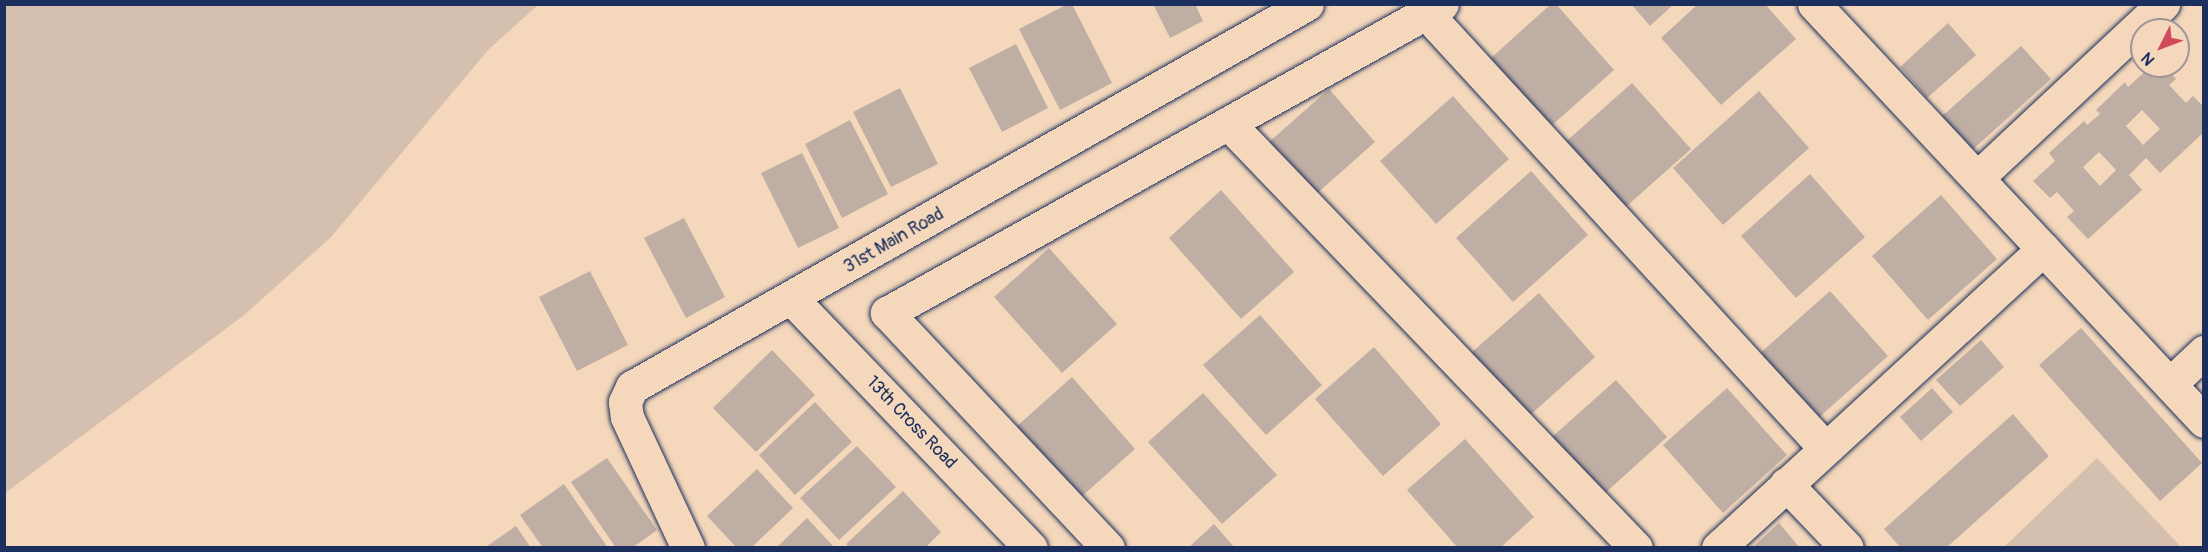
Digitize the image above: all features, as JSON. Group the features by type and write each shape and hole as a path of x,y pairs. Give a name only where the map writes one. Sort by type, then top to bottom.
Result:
{"street":[{"name":"31st Main Road","path":"688,548 627,417 625,402 632,387 792,299 1307,4"},
{"path":"1814,4 2204,421"},
{"path":"1108,548 887,313 1434,9 1824,448"},
{"path":"1977,178 2143,11"},
{"path":"1228,123 1636,548"},
{"path":"1718,548 1824,448 2043,249"},
{"name":"13th Cross Road","path":"792,299 1030,548"},
{"path":"2170,384 2204,352"},
{"path":"1786,484 1847,548"}],"shaded area":[{"path":"5,4 538,5 489,49 331,237 243,316 5,493"},
{"path":"2097,458 2181,547 2004,547"}],"building":[{"path":"1072,4 1112,83 1060,110 1019,29"},
{"path":"1153,4 1195,4 1203,21 1170,38"},
{"path":"1551,4 1556,4 1614,70 1550,127 1490,59"},
{"path":"1631,4 1674,4 1650,26"},
{"path":"1698,4 1765,4 1796,39 1721,105 1661,38"},
{"path":"1948,23 1976,55 1927,98 1900,67"},
{"path":"1016,44 1048,108 1002,132 969,68"},
{"path":"2021,46 2051,79 1970,152 1940,118"},
{"path":"2138,78 2175,78 2169,85 2186,103 2193,96 2204,107 2204,132 2160,173 2146,158 2129,175 2142,190 2088,239 2067,217 2074,211 2057,192 2050,198 2033,181 2055,161 2049,153 2084,121 2087,125 2100,114 2096,110 2125,82 2128,87","holes":["2142,110 2160,129 2143,145 2126,126","2099,152 2116,170 2100,186 2083,167"]},
{"path":"1632,83 1691,149 1620,212 1561,146"},
{"path":"900,88 938,164 891,187 853,112"},
{"path":"1329,89 1375,142 1314,196 1267,144"},
{"path":"1759,91 1809,148 1723,225 1673,168"},
{"path":"1453,96 1509,159 1436,224 1380,161"},
{"path":"850,120 888,194 842,218 805,144"},
{"path":"802,153 839,228 798,248 761,173"},
{"path":"1531,171 1588,235 1513,302 1456,238"},
{"path":"1810,174 1865,237 1796,298 1741,236"},
{"path":"1221,190 1294,272 1241,319 1169,238"},
{"path":"1941,195 1997,259 1928,320 1872,256"},
{"path":"684,218 725,297 686,318 644,238"},
{"path":"1049,248 1117,324 1062,373 994,297"},
{"path":"590,271 628,345 577,371 539,297"},
{"path":"1830,291 1888,356 1816,420 1758,355"},
{"path":"1539,293 1595,357 1528,417 1471,353"},
{"path":"1260,315 1322,385 1266,435 1203,365"},
{"path":"2081,328 2202,463 2160,501 2039,365"},
{"path":"1981,340 2004,367 1960,406 1936,380"},
{"path":"1374,347 1441,424 1383,476 1315,399"},
{"path":"772,350 815,395 756,452 713,408"},
{"path":"1072,377 1135,449 1080,498 1016,427"},
{"path":"1616,380 1667,437 1603,495 1552,437"},
{"path":"1727,388 1787,455 1723,513 1663,445"},
{"path":"1932,388 1953,412 1921,441 1900,417"},
{"path":"1203,393 1277,475 1222,524 1148,442"},
{"path":"815,402 852,442 795,495 759,455"},
{"path":"2013,414 2049,456 1946,548 1901,548 1884,529"},
{"path":"1465,439 1534,517 1500,548 1458,548 1407,490"},
{"path":"857,446 896,487 839,540 800,498"},
{"path":"607,458 657,530 632,548 616,548 571,482"},
{"path":"757,469 793,508 751,548 737,548 707,516"},
{"path":"564,484 608,548 543,548 520,515"},
{"path":"903,491 941,532 925,548 850,548 846,544"},
{"path":"807,518 835,548 776,548"},
{"path":"1779,523 1800,548 1752,548"},
{"path":"1214,524 1235,548 1188,548"},
{"path":"516,526 531,548 484,548"}]}
